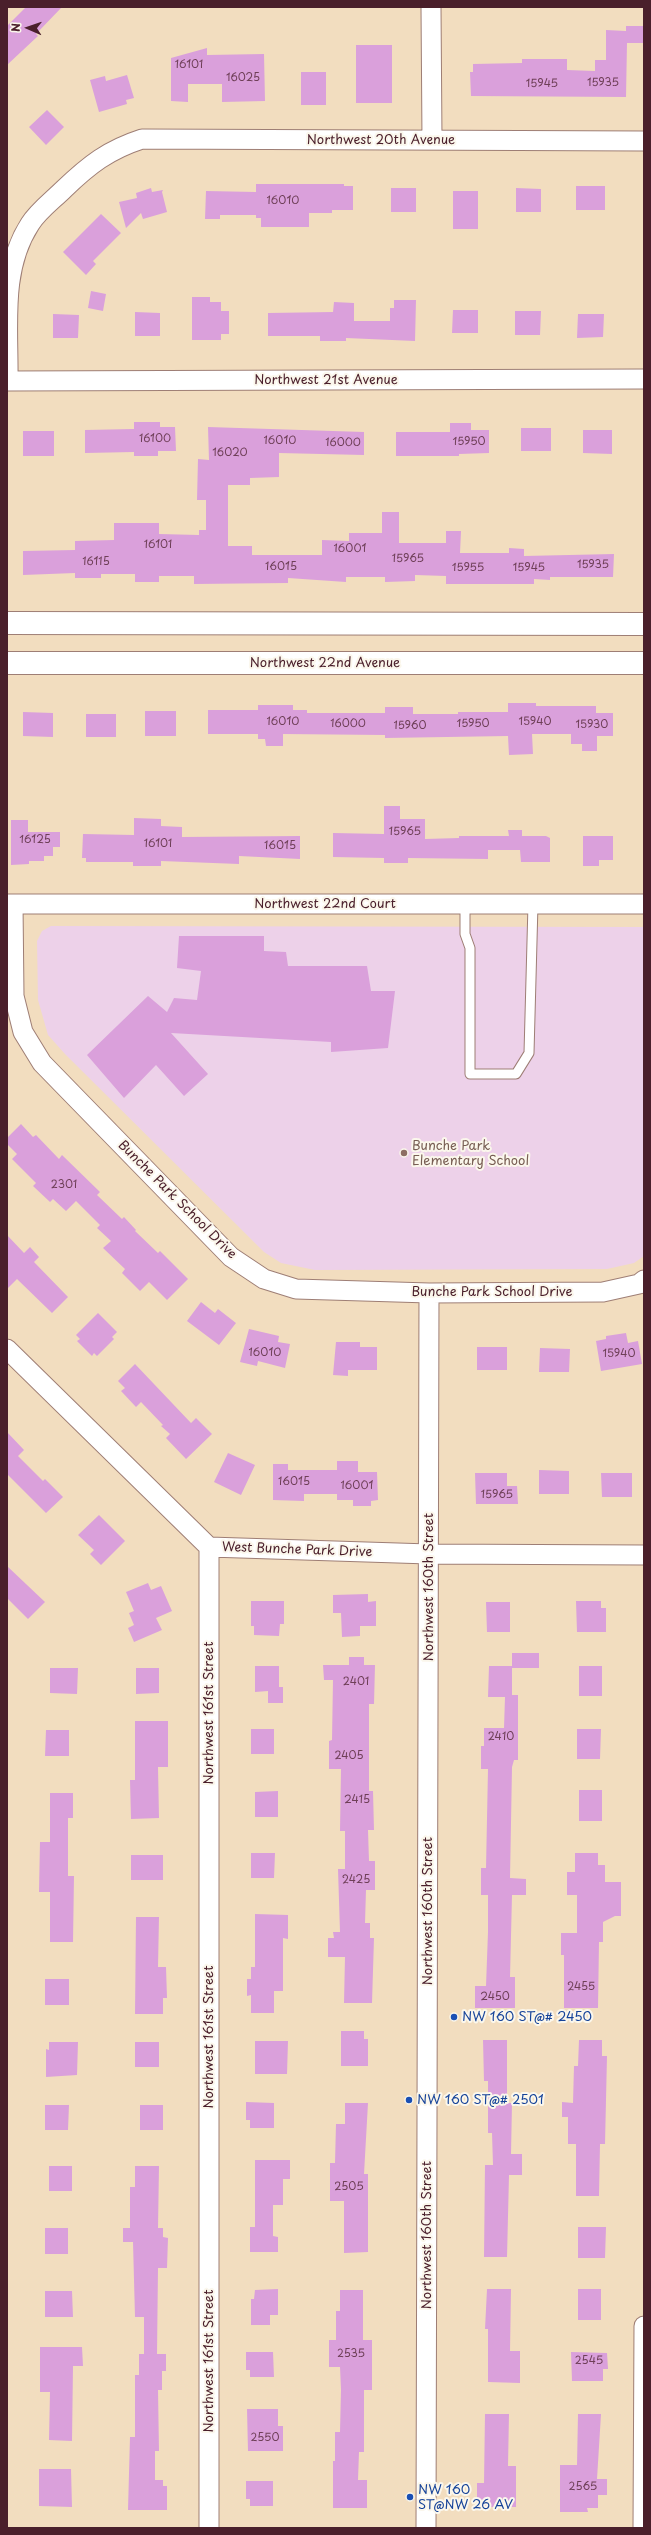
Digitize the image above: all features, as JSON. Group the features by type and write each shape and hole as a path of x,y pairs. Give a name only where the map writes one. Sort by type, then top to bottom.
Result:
{"main road":[{"path":"7,623 644,624"},
{"name":"Northwest 22nd Avenue","path":"7,663 644,663"}],"street":[{"path":"431,7 432,140"},
{"name":"Northwest 20th Avenue","path":"8,381 9,277 17,246 31,222 89,165 119,146 142,139 644,141"},
{"name":"Northwest 21st Avenue","path":"8,381 644,378"},
{"name":"Northwest 22nd Court","path":"10,904 644,904"},
{"name":"Bunche Park School Drive","path":"10,904 14,996 23,1032 42,1064 231,1257 264,1279 296,1289 430,1293 603,1292 639,1284 644,1280"},
{"name":"Northwest 160th Street","path":"426,2528 430,1293"},
{"name":"West Bunche Park Drive","path":"7,1349 209,1547 429,1554 644,1555"},
{"name":"Northwest 161st Street","path":"209,1547 209,2528"},
{"path":"643,2528 644,2326"}],"lane":[{"path":"465,904 465,934 470,948 470,1074 516,1074 529,1053 533,904"}],"shaded area":[{"name":"Bunche Park Elementary School","path":"51,926 644,927 644,1256 634,1263 607,1269 315,1270 281,1263 264,1252 65,1054 48,1035 38,1000 37,941 42,931"}],"building":[{"path":"26,7 62,7 36,34 38,36 7,65 7,26"},
{"path":"626,26 643,26 643,43 627,43 626,97 471,96 470,72 473,72 473,64 522,63 522,59 567,59 567,70 595,71 595,60 606,60 606,30 626,31"},
{"path":"356,45 392,45 392,103 356,103"},
{"path":"207,48 207,55 264,54 265,101 222,102 222,84 188,84 188,102 171,101 171,58"},
{"path":"301,72 326,72 326,105 301,105"},
{"path":"127,75 134,98 126,100 127,104 99,112 90,80 105,76 106,81"},
{"path":"47,110 64,127 46,145 29,127"},
{"path":"256,184 344,184 344,186 353,186 353,210 332,210 332,213 309,213 309,227 261,227 261,218 256,218 256,215 220,215 220,219 205,219 206,191 256,192"},
{"path":"576,186 605,186 605,210 576,210"},
{"path":"151,188 152,192 163,190 162,192 167,212 143,219 141,213 126,228 119,202 137,198 136,193"},
{"path":"391,188 416,188 416,212 391,212"},
{"path":"516,188 541,189 541,212 516,212"},
{"path":"453,191 478,191 478,229 453,229"},
{"path":"101,214 121,233 93,261 96,264 86,275 63,252"},
{"path":"91,291 106,294 103,311 88,308"},
{"path":"192,297 210,297 210,302 221,302 221,311 229,311 229,334 221,334 221,340 192,340"},
{"path":"394,300 416,300 415,341 346,338 346,341 320,341 320,336 268,336 268,313 333,312 334,302 354,303 354,321 390,321 390,308 394,308"},
{"path":"453,310 478,310 478,333 452,333"},
{"path":"515,311 541,311 540,335 515,335"},
{"path":"135,312 160,313 160,336 135,336"},
{"path":"53,314 79,315 78,338 53,338"},
{"path":"578,314 604,314 603,337 577,338"},
{"path":"134,422 160,422 160,427 175,427 176,451 158,451 158,456 134,456 134,452 85,453 85,430 134,429"},
{"path":"450,423 471,423 471,430 489,430 489,453 459,454 459,456 396,456 396,432 450,432"},
{"path":"208,427 364,432 364,455 279,453 279,477 250,478 250,485 228,485 228,546 252,546 252,555 322,555 322,540 349,541 349,533 382,533 382,512 399,512 399,543 446,543 446,531 461,531 460,553 509,553 509,548 524,549 524,556 614,554 613,577 550,577 550,580 534,579 534,584 446,584 446,576 415,575 415,581 385,582 385,577 346,577 346,582 288,578 288,583 194,584 194,576 159,576 159,582 135,582 135,574 101,574 101,578 75,578 75,573 23,575 23,551 75,550 75,541 114,540 114,523 159,523 159,534 199,535 199,530 206,530 206,500 197,500 198,459 209,460"},
{"path":"521,428 551,428 551,451 521,451"},
{"path":"583,430 612,430 612,454 583,453"},
{"path":"23,431 54,431 54,456 23,456"},
{"path":"508,703 536,703 536,706 596,706 596,713 613,713 613,736 597,736 597,751 582,751 582,744 571,744 571,734 532,734 533,754 509,755 508,736 385,738 385,735 283,734 283,746 266,746 265,739 258,739 258,734 208,734 208,710 258,710 258,705 293,705 293,710 307,710 307,713 385,713 385,707 413,707 413,714 458,714 458,712 508,712"},
{"path":"145,711 176,711 176,736 145,736"},
{"path":"23,712 53,713 53,737 23,736"},
{"path":"86,714 116,714 116,737 86,737"},
{"path":"384,806 400,806 400,819 425,819 425,839 459,838 459,836 509,836 508,830 522,830 522,836 546,836 550,838 550,862 521,862 520,850 488,850 488,859 408,858 408,863 384,863 384,858 333,857 333,833 384,834"},
{"path":"134,818 161,819 161,826 182,827 182,837 300,836 300,859 239,856 239,864 161,861 161,866 133,866 133,862 86,862 86,858 82,858 83,834 134,835"},
{"path":"11,820 28,820 28,832 60,832 60,847 53,847 53,856 44,856 44,861 29,861 29,864 11,865"},
{"path":"583,836 613,836 613,860 599,860 599,866 583,866"},
{"path":"179,936 264,936 264,951 286,952 288,966 367,966 371,991 395,991 388,1048 331,1052 331,1042 171,1033 208,1074 184,1096 156,1065 124,1098 87,1055 148,996 167,1012 174,998 197,1000 201,971 177,968"},
{"path":"21,1124 33,1137 36,1135 59,1159 62,1155 100,1192 97,1195 122,1219 124,1217 136,1230 135,1231 158,1253 160,1251 188,1279 167,1300 149,1282 140,1291 122,1273 125,1269 103,1248 111,1241 97,1228 100,1225 76,1201 66,1211 53,1199 50,1202 33,1186 36,1183 12,1159 17,1154 7,1144 7,1138"},
{"path":"7,1235 24,1253 30,1247 39,1257 34,1262 68,1297 52,1313 17,1279 7,1289"},
{"path":"201,1302 215,1313 218,1309 236,1323 219,1345 187,1321"},
{"path":"98,1313 117,1332 112,1337 114,1339 97,1356 94,1353 92,1356 77,1341 80,1339 76,1335"},
{"path":"249,1329 279,1336 278,1342 290,1344 285,1368 258,1361 257,1366 240,1362"},
{"path":"626,1333 628,1343 638,1341 642,1364 601,1371 596,1341 606,1339 606,1336"},
{"path":"336,1342 360,1342 360,1347 377,1347 377,1370 348,1370 348,1376 333,1375"},
{"path":"477,1347 507,1347 507,1370 477,1370"},
{"path":"540,1348 570,1349 569,1372 539,1372"},
{"path":"135,1364 191,1423 196,1418 212,1434 186,1459 166,1438 170,1434 161,1426 163,1425 141,1402 136,1407 121,1391 125,1388 118,1381"},
{"path":"7,1432 24,1450 18,1456 43,1481 45,1479 63,1497 46,1513 7,1474"},
{"path":"228,1453 255,1465 241,1495 214,1482"},
{"path":"337,1461 358,1461 358,1472 377,1472 378,1500 371,1501 371,1506 353,1506 353,1500 337,1500 337,1494 304,1494 304,1501 273,1500 273,1464 288,1464 288,1470 337,1470"},
{"path":"539,1470 569,1471 569,1494 539,1494"},
{"path":"475,1473 507,1473 507,1486 517,1486 518,1504 476,1504"},
{"path":"601,1473 632,1473 632,1497 602,1497"},
{"path":"99,1515 125,1541 101,1565 90,1554 94,1550 78,1535"},
{"path":"7,1566 45,1602 28,1619 7,1598"},
{"path":"148,1583 151,1590 161,1586 172,1611 156,1618 162,1630 134,1642 128,1628 134,1625 129,1613 134,1611 126,1592"},
{"path":"368,1594 368,1602 376,1601 376,1626 360,1626 360,1636 342,1637 341,1613 333,1613 333,1595"},
{"path":"251,1601 284,1601 284,1624 280,1624 279,1636 254,1635 254,1626 251,1626"},
{"path":"576,1601 601,1601 601,1608 606,1608 606,1632 577,1632"},
{"path":"486,1602 510,1602 510,1632 487,1632"},
{"path":"512,1653 539,1653 539,1668 512,1668"},
{"path":"349,1657 364,1657 364,1665 375,1665 374,1704 369,1704 369,1791 373,1791 374,1830 368,1830 369,1861 375,1861 375,1890 366,1890 365,1923 370,1923 370,1938 374,1938 372,2003 344,2003 345,1957 328,1957 328,1938 334,1938 333,1932 340,1932 338,1869 345,1869 345,1831 340,1831 341,1769 329,1769 329,1741 332,1740 333,1680 324,1680 323,1665 349,1665"},
{"path":"255,1666 279,1666 279,1687 283,1687 283,1703 268,1703 268,1691 255,1692"},
{"path":"489,1666 512,1666 512,1695 518,1695 518,1760 514,1760 512,1767 510,1878 526,1879 526,1895 512,1895 510,1977 515,1977 515,2008 475,2008 475,1986 486,1986 488,1932 488,1895 481,1895 481,1868 486,1868 488,1769 481,1769 481,1746 484,1746 484,1728 504,1728 505,1697 488,1697"},
{"path":"579,1666 602,1666 602,1696 579,1696"},
{"path":"50,1668 78,1668 77,1694 50,1693"},
{"path":"136,1668 159,1668 159,1693 136,1694"},
{"path":"135,1721 168,1721 168,1767 158,1767 159,1818 131,1819 130,1780 135,1780"},
{"path":"251,1729 274,1729 274,1754 251,1754"},
{"path":"577,1729 601,1729 600,1759 577,1759"},
{"path":"46,1730 69,1730 69,1756 45,1756"},
{"path":"579,1790 602,1790 602,1821 579,1821"},
{"path":"278,1791 278,1817 255,1817 255,1792"},
{"path":"50,1793 73,1793 73,1818 68,1818 68,1876 74,1876 73,1942 50,1942 50,1892 39,1892 40,1842 50,1842"},
{"path":"251,1853 275,1853 274,1878 251,1878"},
{"path":"575,1853 598,1853 598,1865 605,1865 605,1882 621,1882 621,1916 615,1916 603,1922 603,1942 599,1942 598,2008 564,2008 564,1955 561,1955 561,1933 577,1933 577,1895 567,1895 567,1872 575,1872"},
{"path":"131,1855 163,1855 163,1880 131,1880"},
{"path":"255,1914 288,1915 288,1939 283,1938 283,1991 274,1991 274,2013 251,2013 251,1995 247,1996 247,1979 251,1979 251,1967 255,1967"},
{"path":"136,1917 159,1917 158,1967 166,1967 167,1998 163,1998 163,2014 135,2014"},
{"path":"45,1979 69,1979 69,2005 45,2005"},
{"path":"341,2031 364,2031 364,2039 368,2039 368,2066 341,2066"},
{"path":"483,2040 507,2040 507,2103 512,2103 511,2154 522,2154 522,2175 509,2175 507,2257 484,2257 485,2165 493,2165 492,2133 488,2133 488,2081 484,2081"},
{"path":"579,2040 602,2040 602,2056 607,2056 605,2144 600,2144 599,2196 576,2196 576,2144 568,2144 568,2117 562,2117 562,2102 573,2103 574,2066 578,2066"},
{"path":"255,2041 288,2041 287,2074 255,2074"},
{"path":"49,2042 78,2042 77,2075 46,2077 46,2049 49,2050"},
{"path":"135,2042 159,2042 159,2067 135,2067"},
{"path":"246,2102 274,2103 274,2128 250,2128 250,2120 246,2120"},
{"path":"345,2103 368,2103 364,2174 368,2174 368,2252 344,2253 344,2201 330,2201 330,2163 335,2163 336,2124 345,2124"},
{"path":"45,2105 69,2105 68,2130 45,2130"},
{"path":"140,2105 163,2105 163,2130 140,2130"},
{"path":"255,2160 290,2160 290,2179 283,2179 283,2205 273,2205 273,2236 278,2237 278,2252 250,2252 250,2227 255,2227"},
{"path":"49,2166 72,2166 72,2191 49,2191"},
{"path":"135,2166 159,2166 158,2228 163,2228 163,2237 168,2238 167,2268 158,2268 157,2354 166,2354 166,2371 162,2371 162,2390 158,2390 159,2451 155,2451 155,2480 163,2480 163,2486 167,2486 167,2510 128,2510 130,2437 135,2437 135,2375 139,2375 139,2354 144,2354 144,2317 135,2317 133,2242 123,2242 123,2228 130,2228 130,2187 135,2187"},
{"path":"578,2227 606,2227 605,2258 578,2258"},
{"path":"45,2228 68,2228 68,2254 45,2254"},
{"path":"278,2289 278,2315 270,2315 270,2325 251,2325 251,2299 254,2299 255,2290"},
{"path":"487,2289 511,2289 510,2351 520,2351 520,2383 488,2382 488,2329 485,2329"},
{"path":"578,2289 601,2289 601,2320 578,2320"},
{"path":"340,2290 363,2290 363,2340 372,2340 372,2390 364,2390 364,2452 359,2452 358,2480 367,2480 367,2508 333,2508 333,2461 335,2461 335,2432 340,2432 341,2390 340,2367 329,2367 329,2340 336,2340 336,2311 340,2311"},
{"path":"45,2291 72,2291 73,2317 45,2317"},
{"path":"40,2347 82,2347 83,2366 73,2366 72,2441 49,2440 50,2392 40,2392"},
{"path":"246,2352 273,2352 274,2377 250,2377 250,2370 246,2370"},
{"path":"571,2352 607,2353 608,2369 603,2369 603,2381 572,2381"},
{"path":"247,2409 278,2409 278,2426 283,2426 283,2451 248,2451"},
{"path":"485,2414 509,2414 508,2466 516,2466 516,2507 483,2507 483,2503 477,2503 477,2483 484,2483"},
{"path":"578,2414 601,2414 597,2479 607,2479 607,2495 598,2495 598,2508 587,2508 588,2512 560,2512 560,2465 577,2465"},
{"path":"39,2469 71,2469 72,2507 39,2506"},
{"path":"246,2481 273,2481 273,2506 250,2506 250,2499 246,2499"}],"place":[{"name":"Bunche Park Elementary School","path":"404,1153"},
{"name":"NW 160 ST@# 2450","path":"454,2017"},
{"name":"NW 160 ST@# 2501","path":"409,2100"},
{"name":"NW 160 ST@NW 26 AV","path":"410,2497"}]}
